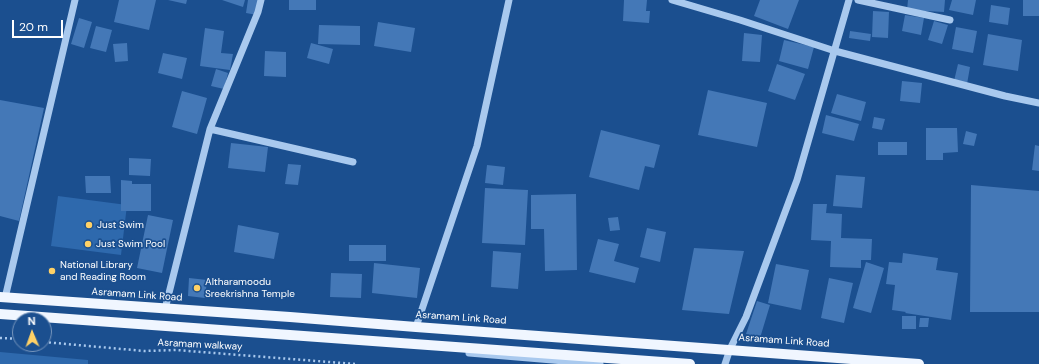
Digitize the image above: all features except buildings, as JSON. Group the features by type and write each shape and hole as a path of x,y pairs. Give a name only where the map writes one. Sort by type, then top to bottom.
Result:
{"main road":[{"name":"Asramam Link Road","path":"3,298 290,317 920,364"},
{"path":"0,314 690,364"}],"street":[{"path":"3,298 75,0"},
{"path":"165,309 210,129 258,12 261,0"},
{"path":"416,327 477,146 509,0"},
{"path":"672,0 740,20 835,51 1005,96 1039,103"},
{"path":"725,364 730,349 746,317 797,180 849,0"},
{"path":"858,0 950,20"},
{"path":"210,129 353,162"},
{"path":"0,319 12,320"},
{"path":"52,322 349,343 600,364"}],"path":[{"path":"0,338 12,339"},
{"name":"Asramam walkway","path":"52,343 144,351 176,350 355,364"}],"shaded area":[{"name":"Just Swim","path":"58,196 127,205 121,255 51,246"},
{"path":"0,352 88,360 88,364 0,364"}],"place":[{"name":"Just Swim","path":"89,225"},
{"name":"Just Swim Pool","path":"88,244"},
{"name":"National Library and Reading Room","path":"52,271"},
{"name":"Altharamoodu Sreekrishna Temple","path":"197,288"}]}
